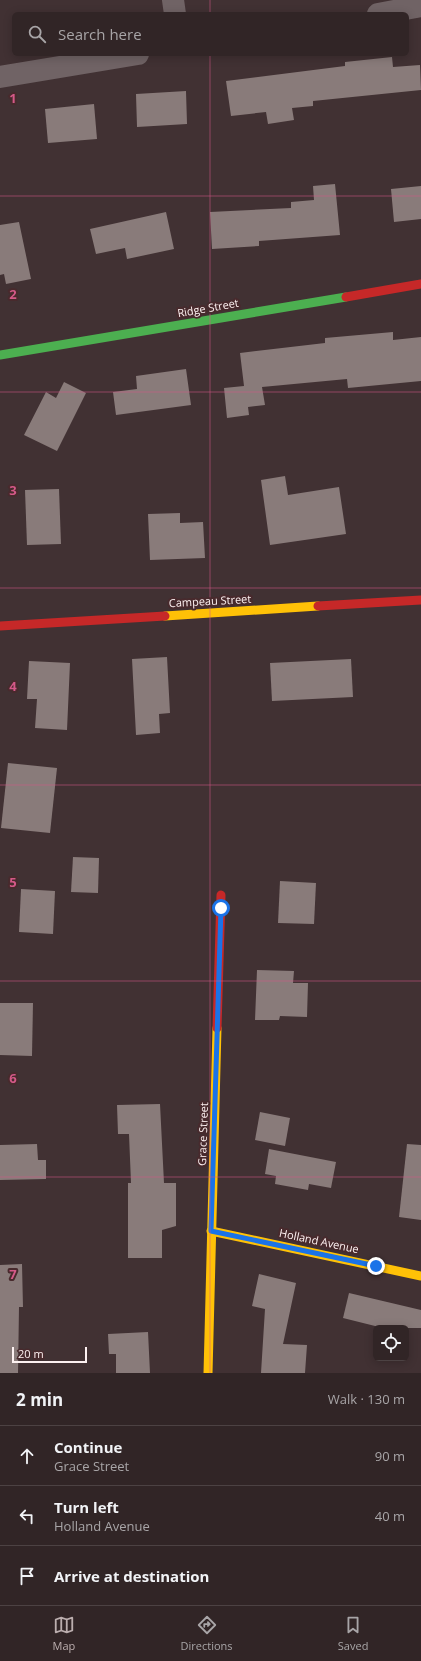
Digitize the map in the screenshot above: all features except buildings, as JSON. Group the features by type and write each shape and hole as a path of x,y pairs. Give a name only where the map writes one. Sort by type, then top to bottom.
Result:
{"street":[{"path":"173,0 175,12"},
{"path":"389,12 421,6"},
{"path":"0,77 126,56"},
{"name":"Ridge Street","path":"0,355 421,284"},
{"name":"Campeau Street","path":"0,626 421,600"},
{"name":"Grace Street","path":"208,1373 221,895"},
{"name":"Holland Avenue","path":"211,1231 421,1276"}],"traffic: fast":[{"path":"0,355 346,297"}],"traffic: slow":[{"path":"165,616 318,606"},
{"path":"208,1373 217,1028"},
{"path":"211,1231 421,1276"}],"traffic: jam":[{"path":"346,297 421,284"},
{"path":"318,606 421,600"},
{"path":"0,626 165,616"},
{"path":"217,1028 221,895"}],"route":[{"path":"221,908 211,1231 376,1266"}]}
